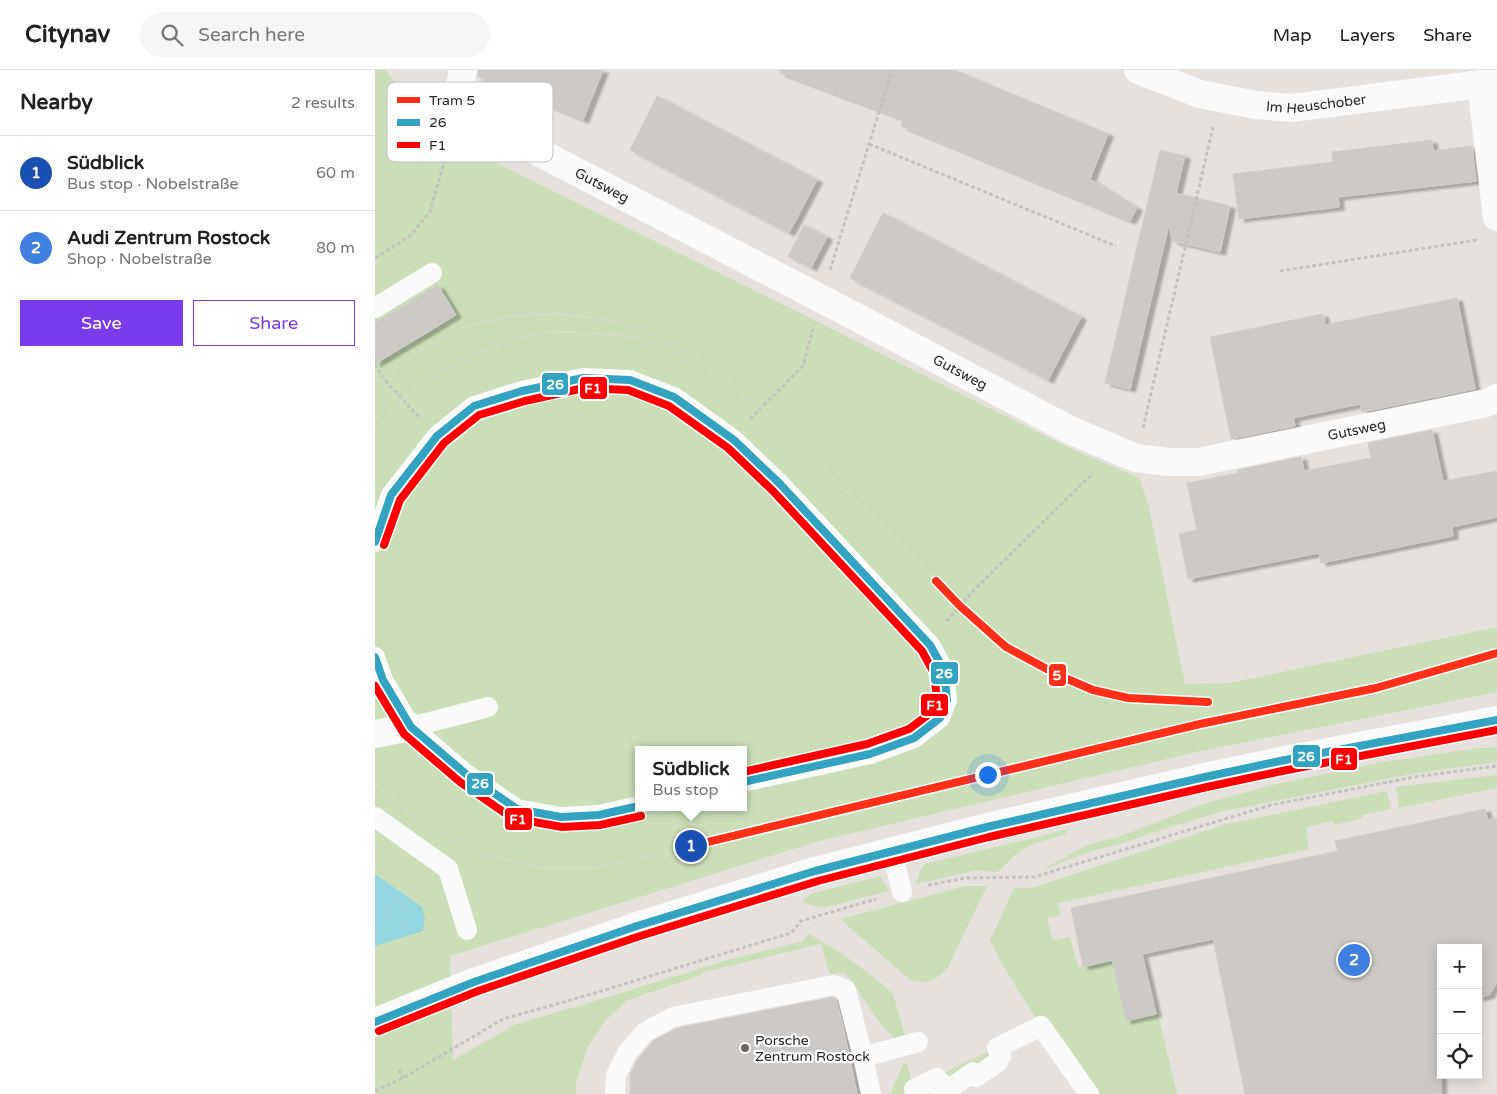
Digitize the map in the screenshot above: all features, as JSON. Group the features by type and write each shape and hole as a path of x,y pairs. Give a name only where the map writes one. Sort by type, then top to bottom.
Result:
{"street":[{"name":"Im Heuschober","path":"1138,70 1200,94 1256,105 1292,108 1489,83"},
{"path":"1489,83 1497,217"},
{"name":"Gutsweg","path":"553,160 1070,430 1127,454 1169,462 1198,462 1486,403 1497,398"},
{"path":"375,1022 474,982 637,926 815,871 987,827 1280,761 1497,720"},
{"path":"375,734 411,727"}],"lane":[{"path":"375,308 432,274"},
{"path":"375,542 391,495 437,436 474,406 522,391 583,378 630,380 674,397 734,440 780,484 930,645 944,670 947,700 940,718 913,738 870,754 747,781"},
{"path":"375,657 383,680 411,727 466,774 517,809 561,817 599,815 635,807"},
{"path":"411,727 488,707"},
{"path":"375,817 448,869 467,930"},
{"path":"892,851 902,892"},
{"path":"615,1094 616,1075 627,1053 645,1032 673,1017 833,985 846,990 871,1094"},
{"path":"915,1094 914,1089 937,1078 937,1085 943,1084 948,1090 973,1072 976,1077 998,1062 1001,1056 997,1048 1041,1026 1089,1094"},
{"path":"863,1057 918,1042"}],"path":[{"path":"761,408 803,366 821,299 892,70"},
{"path":"944,617 948,620 975,589 1015,549 1127,454 1220,98"},
{"path":"869,144 1116,246"},
{"path":"375,258 410,236 430,212 443,162"},
{"path":"1280,271 1477,240"},
{"path":"375,364 383,378 437,436"},
{"path":"375,1091 403,1078 503,1019 791,933 801,920 902,892 966,878 1034,876 1271,804 1414,777 1497,766"},
{"path":"399,1070 403,1078"}],"green space":[{"path":"375,70 386,70 394,82 387,82 387,162 494,162 1067,447 1139,478 1148,503 1185,684 1230,683 1497,627 1497,692 1201,751 819,841 450,956 453,1060 516,1024 731,959 803,941 809,934 840,952 893,994 906,1039 898,1041 882,1026 844,973 830,974 821,944 704,972 699,976 628,1000 606,1020 587,1048 576,1084 576,1094 375,1094"},
{"path":"1497,747 1497,762 1412,774 1220,812 1089,852 1040,871 1087,845 1121,836 1203,804 1277,784 1383,762"},
{"path":"1497,775 1497,788 1399,808 1396,787"},
{"path":"1387,791 1391,809 1363,815 1363,818 1334,825 1333,821 1306,827 1309,849 1058,903 1061,915 1047,918 1053,940 1070,937 1078,966 1083,967 1114,960 1126,1020 1158,1014 1177,1094 1089,1094 1024,1000 990,940 1014,888 1031,888 1227,824"},
{"path":"1069,829 1065,834 1033,844 1014,856 999,871 977,870 916,884 920,871 925,864"},
{"path":"880,876 889,891 822,908 802,902 810,894"},
{"path":"966,886 987,886 947,969 939,976 930,980 921,982 910,980 840,919"},
{"path":"997,1048 1001,1056 948,1090 937,1078 955,1067"},
{"path":"907,1063 914,1094 890,1094 903,1064"}],"water":[{"path":"375,874 422,907 425,918 423,931 375,946"}],"building":[{"path":"478,70 603,70 583,120 553,108 553,82 490,82 478,77"},
{"path":"780,70 954,70 1108,134 1090,179 1137,208 1130,221 901,126 903,119 780,73"},
{"path":"657,96 817,180 789,233 630,150"},
{"path":"1432,140 1433,151 1472,146 1476,181 1338,197 1339,207 1239,219 1233,174 1333,162 1332,152"},
{"path":"1160,150 1185,156 1176,193 1230,206 1220,252 1172,241 1169,224 1130,389 1105,383"},
{"path":"883,213 1081,317 1048,380 850,278"},
{"path":"804,225 827,237 811,268 788,256"},
{"path":"438,285 456,315 375,364 375,323"},
{"path":"1457,298 1475,389 1362,412 1360,404 1293,418 1295,426 1231,439 1210,337 1323,314 1325,325"},
{"path":"1432,430 1443,481 1497,471 1497,517 1452,527 1453,536 1321,563 1319,553 1188,579 1179,534 1197,530 1187,483 1238,473 1237,470 1301,457 1304,471 1371,458 1368,443"},
{"path":"1485,809 1488,820 1497,818 1497,983 1489,995 1482,997 1482,944 1437,944 1437,1079 1441,1079 1441,1094 1245,1094 1213,939 1142,954 1156,1014 1126,1021 1112,960 1083,967 1071,908 1338,851 1335,841"},
{"name":"Porsche Zentrum Rostock","path":"833,997 836,999 843,1026 857,1094 630,1094 630,1074 637,1060 653,1041 677,1028"}],"tram line":[{"path":"375,383 421,350 464,327 510,316 559,314 606,319 648,332 686,350 761,408 936,581"},
{"path":"375,432 403,400 440,371 476,353 512,339 550,332 635,337 701,367"},
{"name":"5","path":"936,581 960,606 1006,647 1058,675 1093,690 1128,698 1208,702"},
{"name":"5","path":"691,846 1200,724 1376,688 1497,653"},
{"path":"375,781 379,787 423,823 485,854 541,868 594,868 691,846"}],"transit line":[{"name":"26","path":"375,542 391,495 437,436 474,406 522,391 583,378 630,380 674,397 734,440 780,484 930,645 944,670 947,700 940,718 914,738 870,754 747,781"},
{"name":"F1","path":"384,545 400,500 444,443 479,415 525,401 584,388 628,390 669,406 728,448 773,491 922,651 934,673 937,699 932,712 909,729 867,744 747,771"},
{"name":"26","path":"375,657 383,680 411,727 466,774 517,809 561,817 599,815 635,807"},
{"name":"F1","path":"375,686 404,734 460,782 512,818 562,827 600,825 641,816"},
{"name":"26","path":"375,1022 474,982 637,926 815,871 987,827 1205,777 1497,720"},
{"name":"F1","path":"379,1031 478,991 640,936 818,881 989,837 1207,787 1497,730"}],"place":[{"name":"Südblick","path":"691,846"},
{"name":"Audi Zentrum Rostock","path":"1354,960"},
{"name":"Porsche Zentrum Rostock","path":"745,1048"}]}
